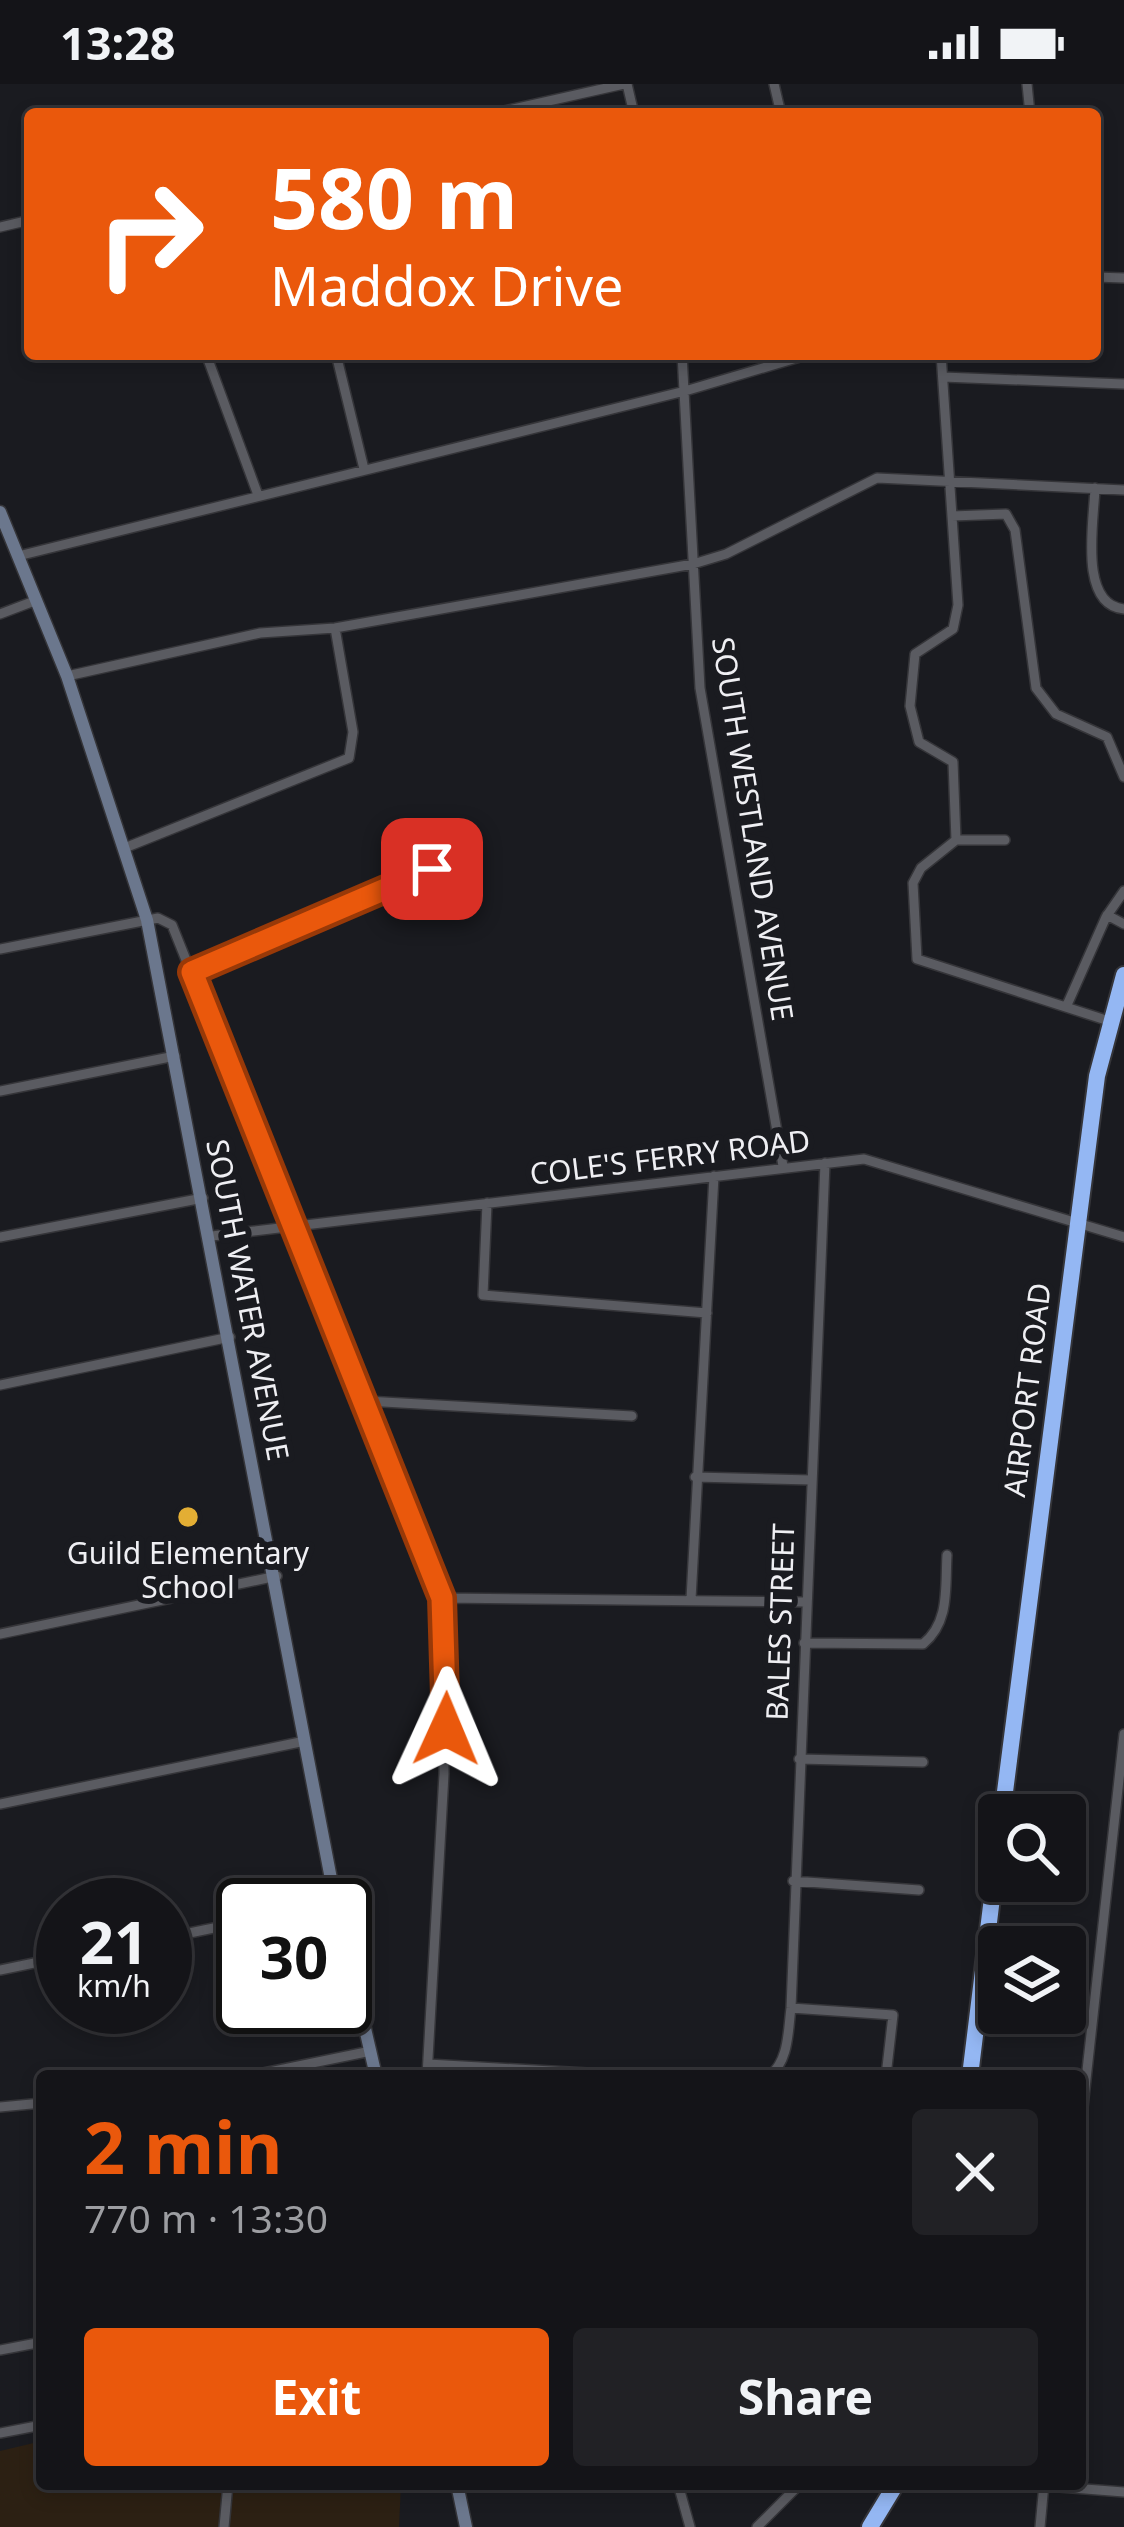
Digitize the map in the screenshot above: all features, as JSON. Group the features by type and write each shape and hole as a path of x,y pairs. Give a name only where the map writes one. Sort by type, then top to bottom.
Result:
{"highway":[{"name":"AIRPORT ROAD","path":"1005,1794 1076,1220 1109,1021 1124,975"},
{"path":"971,2070 991,1902"},
{"path":"870,2527 892,2490"}],"main road":[{"name":"SOUTH WATER AVENUE","path":"0,512 67,676 147,920 277,1576 329,1878"},
{"path":"367,2034 375,2070"},
{"path":"458,2490 466,2527"}],"street":[{"path":"518,108 625,84"},
{"path":"208,360 258,495"},
{"path":"338,360 364,469"},
{"name":"SOUTH WESTLAND AVENUE","path":"682,360 706,724 783,1166"},
{"path":"18,556 685,391 790,360"},
{"path":"942,360 958,605 953,629 915,654 910,706 919,742 953,762 956,840"},
{"path":"943,377 1124,384"},
{"path":"67,676 260,633 335,628 693,564 726,554 877,478 1124,490"},
{"path":"1095,488 1094,572 1099,594 1113,608 1124,609"},
{"path":"952,516 1006,514 1015,530 1036,688 1056,714 1107,737 1124,777"},
{"path":"0,614 37,600"},
{"path":"127,848 350,758 353,732 335,628"},
{"path":"1004,841 956,840 921,868 913,883 917,959 1109,1021"},
{"path":"192,972 472,852"},
{"path":"1067,1005 1107,915 1124,891"},
{"path":"1107,915 1124,924"},
{"path":"0,949 147,920 166,919 172,925 442,1598 446,1729 428,2070"},
{"path":"0,1091 175,1057"},
{"name":"BALES STREET","path":"778,2070 787,2046 790,2008 825,1163"},
{"name":"COLE'S FERRY ROAD","path":"212,1236 783,1166 890,1163 1124,1237"},
{"path":"691,1599 714,1176"},
{"path":"0,1237 203,1198"},
{"path":"487,1204 483,1295 707,1313"},
{"path":"0,1385 230,1337"},
{"path":"366,1401 632,1416"},
{"path":"695,1477 811,1480"},
{"path":"803,1643 923,1644 937,1632 943,1616 947,1555"},
{"path":"0,1634 277,1576"},
{"path":"442,1598 807,1602"},
{"path":"1086,2078 1124,1735"},
{"path":"0,1804 305,1741"},
{"path":"799,1759 922,1762"},
{"path":"1109,1863 1124,1865"},
{"path":"793,1881 919,1890"},
{"path":"0,1970 36,1963"},
{"path":"790,2008 893,2015 887,2070"},
{"path":"278,2070 371,2051"},
{"path":"0,2107 36,2104"},
{"path":"0,2350 36,2343"},
{"path":"0,2433 36,2426"},
{"path":"1086,2489 1124,2492"},
{"path":"224,2527 227,2490"},
{"path":"680,2490 690,2527"},
{"path":"757,2527 794,2490"},
{"path":"1040,2527 1044,2490"}],"shaded area":[{"path":"36,2442 36,2490 401,2490 399,2527 0,2527 0,2451"}],"place":[{"name":"Guild Elementary School","path":"188,1517"}],"route":[{"path":"432,869 192,972 406,1498 442,1598 446,1729"}]}
